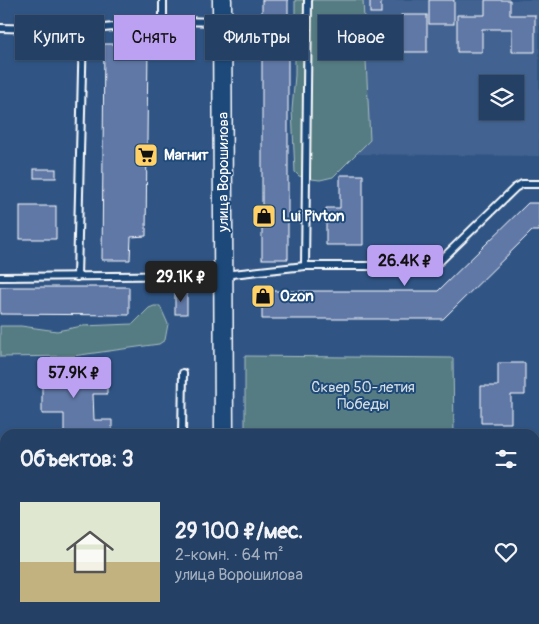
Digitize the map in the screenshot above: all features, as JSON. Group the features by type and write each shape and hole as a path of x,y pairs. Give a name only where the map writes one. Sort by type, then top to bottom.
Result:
{"main road":[{"name":"улица Ворошилова","path":"222,0 222,15"},
{"name":"улица Ворошилова","path":"222,60 224,429"}],"lane":[{"path":"163,0 163,15"},
{"path":"306,266 308,0"},
{"path":"0,28 15,28"},
{"path":"77,277 82,60"},
{"path":"0,277 223,275 306,266 432,266 440,261 514,188 522,184 539,184"},
{"path":"182,429 183,373"}],"shaded area":[{"path":"357,0 539,0 539,156 355,154 356,60 403,60 403,15 357,15"}],"green space":[{"path":"295,0 363,0 364,15 318,15 318,60 366,60 370,140 333,177 320,180 299,176 295,172 292,110 295,60 308,60 308,15 295,15"},
{"path":"160,306 168,324 165,340 159,344 73,356 0,357 0,326 21,326 57,331 82,326 133,324 149,308"},
{"name":"Сквер 50-летия Победы","path":"245,356 453,358 454,429 245,429"}],"building":[{"path":"262,0 288,0 288,15 262,15"},
{"path":"370,0 381,0 381,13 370,13"},
{"path":"429,0 454,0 454,24 429,24"},
{"path":"485,0 510,0 510,15 535,15 535,52 512,52 512,29 482,29 482,52 457,52 457,15 485,15"},
{"path":"403,15 427,15 427,52 403,52"},
{"path":"104,44 114,44 114,60 148,60 146,236 131,237 130,260 102,260"},
{"path":"262,60 288,60 288,259 262,259"},
{"path":"34,169 56,169 56,178 34,178"},
{"path":"340,175 363,175 363,245 326,245 326,208 340,208"},
{"path":"528,203 539,203 539,231 532,231 443,319 262,319 262,291 438,291"},
{"path":"20,206 56,206 56,239 20,239"},
{"path":"0,287 129,287 129,315 0,314"},
{"path":"175,292 187,292 187,314 175,314"},
{"path":"498,363 525,363 525,395 511,395 511,423 481,423 481,386 498,386"},
{"path":"97,367 97,380 107,380 107,394 93,394 94,420 112,420 112,429 64,429 64,414 42,414 42,368"}],"place":[{"name":"Магнит","path":"146,155"},
{"name":"Lui Pivton","path":"264,216"},
{"name":"Ozon","path":"263,296"}]}
